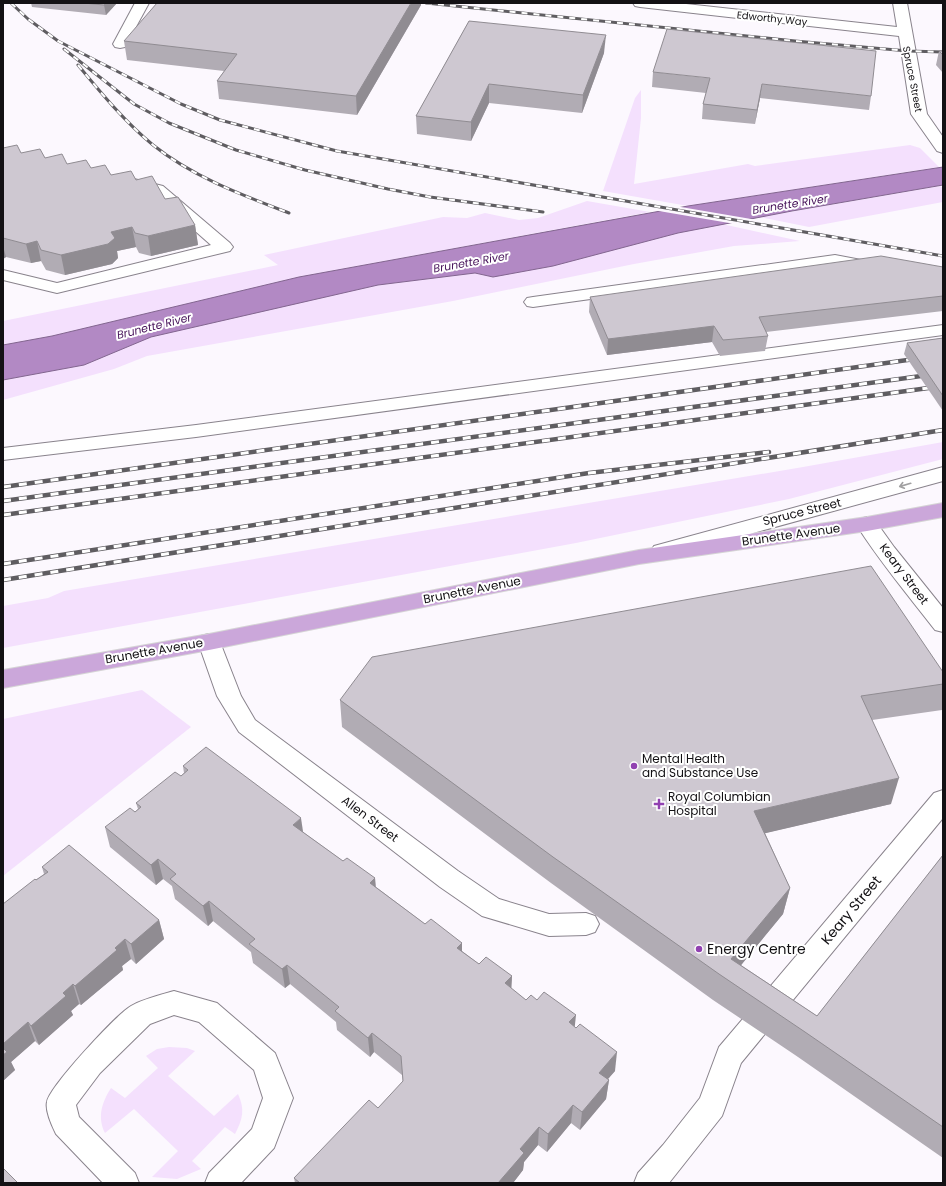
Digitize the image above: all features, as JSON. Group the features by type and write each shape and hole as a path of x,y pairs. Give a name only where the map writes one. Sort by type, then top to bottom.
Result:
{"main road":[{"name":"Brunette Avenue","path":"3,679 209,642 639,557 867,524 943,510"}],"street":[{"path":"120,44 142,3"},
{"name":"Edworthy Way","path":"640,3 904,32"},
{"name":"Spruce Street","path":"900,3 919,114 943,148"},
{"path":"927,126 943,125"},
{"path":"3,275 57,288 224,247 157,189 118,180"},
{"path":"533,302 835,260 889,270"},
{"path":"3,454 196,431 943,330"},
{"name":"Spruce Street","path":"639,557 799,512 861,498 943,474"},
{"name":"Keary Street","path":"867,524 886,552 943,624"},
{"name":"Allen Street","path":"209,642 228,698 236,713 247,726 443,874 491,908 549,925 586,924"},
{"name":"Keary Street","path":"649,1183 674,1155 712,1106 729,1056 943,800"},
{"path":"124,1183 66,1124 61,1102 90,1064 140,1015 174,1003 207,1012 265,1062 278,1098 264,1138 220,1183"}],"shaded area":[{"path":"641,90 641,118 634,184 748,164 755,166 910,145 920,148 939,167 688,206 603,191 635,98"},
{"path":"940,186 943,188 943,202 809,227 760,217"},
{"path":"587,201 650,212 299,277 52,336 3,345 3,321 278,265 264,255 443,217 467,218 485,213 519,220 538,218"},
{"path":"722,224 800,241 734,246 634,264 453,301 147,356 114,369 3,400 3,380 84,365 150,337 378,285 475,273 493,277"},
{"path":"943,442 943,459 789,499 576,543 3,648 3,606 48,598 64,591 803,467"},
{"path":"142,690 191,727 3,876 3,719"},
{"path":"169,1047 187,1048 195,1051 168,1076 214,1116 238,1094 242,1104 240,1124 235,1134 225,1127 192,1161 201,1169 177,1179 152,1177 178,1151 134,1109 105,1133 101,1121 103,1104 111,1088 125,1098 158,1068 146,1056 157,1049"}],"water":[{"name":"Brunette River","path":"943,167 943,185 792,211 678,233 553,266 493,277 475,273 378,285 151,337 84,365 3,380 3,345 52,336 299,277 688,206"}],"pier":[{"path":"675,206 757,220 735,224 653,210"}],"building":[{"path":"83,3 106,3 104,5"},
{"path":"157,3 411,3 356,96 217,81 237,54 124,41"},
{"path":"469,21 606,35 583,95 489,84 471,122 416,116"},
{"path":"667,29 876,51 871,96 762,84 757,110 703,104 710,78 653,72"},
{"path":"17,145 21,153 40,149 45,158 62,154 67,164 86,160 91,168 105,165 111,175 131,171 136,180 152,176 165,199 178,197 195,225 148,236 135,233 132,227 111,232 115,238 108,244 61,255 41,250 37,241 26,244 3,238 3,148"},
{"path":"881,256 943,267 943,296 759,317 768,336 723,340 714,326 608,339 590,297"},
{"path":"943,338 943,396 907,343"},
{"name":"Mental Health and Substance Use","path":"871,566 943,672 943,684 861,696 899,778 754,811 790,888 731,959 817,1016 943,855 943,1127 719,974 553,857 340,700 372,657"},
{"path":"206,747 301,818 293,825 343,861 347,858 375,878 370,883 425,924 431,919 462,943 457,948 479,964 486,957 512,976 505,983 526,1000 531,995 537,1000 544,992 576,1015 569,1022 576,1028 580,1024 617,1052 599,1073 609,1080 582,1112 573,1105 548,1134 539,1127 520,1149 524,1153 498,1183 300,1183 294,1178 369,1100 378,1108 403,1081 401,1056 372,1033 368,1038 335,1011 339,1007 287,965 282,969 249,944 255,939 209,901 203,906 170,879 176,874 158,859 151,865 105,827 130,808 135,812 141,807 136,803 175,772 181,776 188,770 183,766"},
{"path":"69,845 159,920 131,944 125,939 115,948 117,950 75,986 73,984 63,993 66,996 31,1026 28,1022 3,1044 3,904 35,879 36,880 48,872 42,867"},
{"path":"3,1048 7,1052 3,1055"},
{"path":"3,1168 18,1183 3,1183"}],"railway":[{"path":"11,3 28,19 58,41 181,104 220,120 337,151 943,256"},
{"path":"426,3 795,41 908,51 943,52"},
{"path":"64,49 134,104 169,123 236,150 305,170 388,189 430,197 543,212"},
{"path":"78,65 104,97 123,117 153,145 168,156 201,176 289,213"},
{"path":"3,487 943,355"},
{"path":"3,501 943,373"},
{"path":"3,515 943,386"},
{"path":"3,580 943,430"},
{"path":"3,564 589,473 769,452"}],"place":[{"name":"Mental Health and Substance Use","path":"634,766"},
{"name":"Royal Columbian Hospital","path":"659,804"},
{"name":"Energy Centre","path":"699,949"}]}
